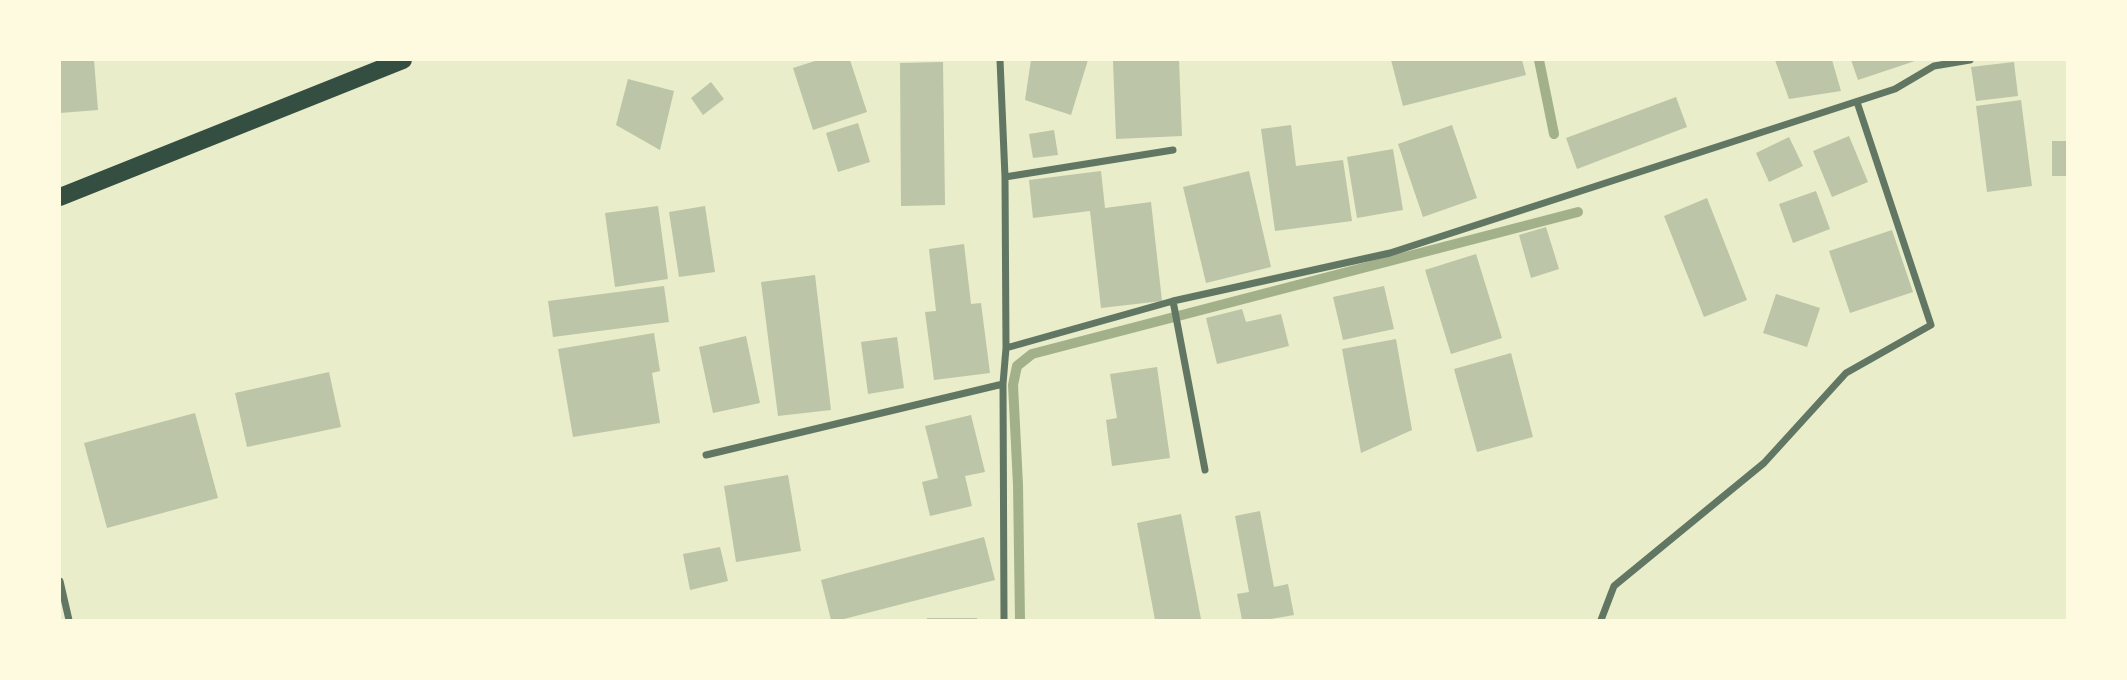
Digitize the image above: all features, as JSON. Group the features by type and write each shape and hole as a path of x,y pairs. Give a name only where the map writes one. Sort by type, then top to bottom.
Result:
{"main road":[{"path":"60,197 403,60"}],"street":[{"path":"1000,60 1005,177 1004,621"},
{"path":"1006,348 1174,302 1390,253 1895,89 1934,63 1970,60"},
{"path":"1601,621 1614,586 1764,463 1846,373 1931,326 1857,102"},
{"path":"1005,177 1173,150"},
{"path":"1174,302 1205,470"},
{"path":"706,455 1003,384"},
{"path":"60,581 69,621"}],"building":[{"path":"60,60 94,60 98,110 60,113"},
{"path":"818,60 850,60 867,112 813,130 793,68"},
{"path":"1031,60 1088,60 1071,115 1025,100"},
{"path":"1179,60 1182,136 1116,139 1113,61"},
{"path":"1391,60 1522,60 1526,75 1403,106"},
{"path":"1775,60 1832,60 1841,91 1789,99"},
{"path":"1851,60 1918,60 1858,80"},
{"path":"943,62 945,205 901,206 900,63"},
{"path":"2014,62 2018,96 1976,101 1971,67"},
{"path":"628,79 674,91 660,150 616,125"},
{"path":"711,82 724,99 703,115 691,98"},
{"path":"1676,97 1687,127 1577,169 1566,138"},
{"path":"2021,100 2032,186 1987,192 1976,106"},
{"path":"858,123 870,162 838,172 826,133"},
{"path":"1291,125 1296,166 1343,160 1352,221 1275,231 1261,129"},
{"path":"1452,125 1477,198 1423,217 1398,144"},
{"path":"1054,130 1058,155 1033,158 1029,134"},
{"path":"1849,136 1868,182 1832,197 1813,151"},
{"path":"1789,137 1803,166 1769,182 1756,153"},
{"path":"2052,141 2068,141 2068,176 2052,176"},
{"path":"1393,149 1403,210 1357,218 1347,157"},
{"path":"1101,171 1105,208 1151,202 1162,301 1101,308 1090,211 1033,218 1029,180"},
{"path":"1249,171 1271,267 1206,283 1183,187"},
{"path":"1816,191 1830,229 1793,243 1779,204"},
{"path":"1707,198 1747,300 1704,317 1664,216"},
{"path":"658,206 668,279 615,287 605,213"},
{"path":"705,206 715,272 679,277 669,212"},
{"path":"1546,227 1559,269 1531,278 1519,235"},
{"path":"1892,230 1913,292 1850,313 1829,251"},
{"path":"964,244 971,304 981,303 990,373 934,380 925,312 936,311 929,249"},
{"path":"1476,254 1502,338 1451,354 1425,270"},
{"path":"815,275 831,410 778,416 761,282"},
{"path":"664,286 669,322 553,337 548,301"},
{"path":"1384,286 1394,329 1343,340 1333,297"},
{"path":"1776,294 1820,308 1807,347 1763,333"},
{"path":"1242,309 1246,322 1281,314 1289,346 1217,364 1206,318"},
{"path":"654,333 660,371 652,373 660,423 573,437 558,349"},
{"path":"746,336 760,403 713,413 699,347"},
{"path":"897,337 904,388 868,394 861,342"},
{"path":"1396,339 1412,430 1361,453 1342,349"},
{"path":"1511,353 1533,437 1477,452 1454,369"},
{"path":"1157,367 1170,458 1112,466 1106,420 1117,418 1110,374"},
{"path":"329,372 341,427 247,447 235,393"},
{"path":"195,413 218,498 107,528 84,443"},
{"path":"971,415 985,472 965,476 972,506 930,516 922,482 938,478 925,426"},
{"path":"788,475 801,551 736,562 724,486"},
{"path":"1260,511 1274,587 1288,584 1294,615 1265,620 1242,620 1237,594 1249,592 1235,516"},
{"path":"1181,514 1201,619 1155,620 1137,523"},
{"path":"984,537 995,580 840,620 831,620 821,580"},
{"path":"720,547 728,581 690,590 683,554"},
{"path":"977,618 977,620 927,620"}],"waterway":[{"path":"1539,60 1554,134"},
{"path":"1020,620 1013,385 1017,366 1032,354 1578,212"}]}
